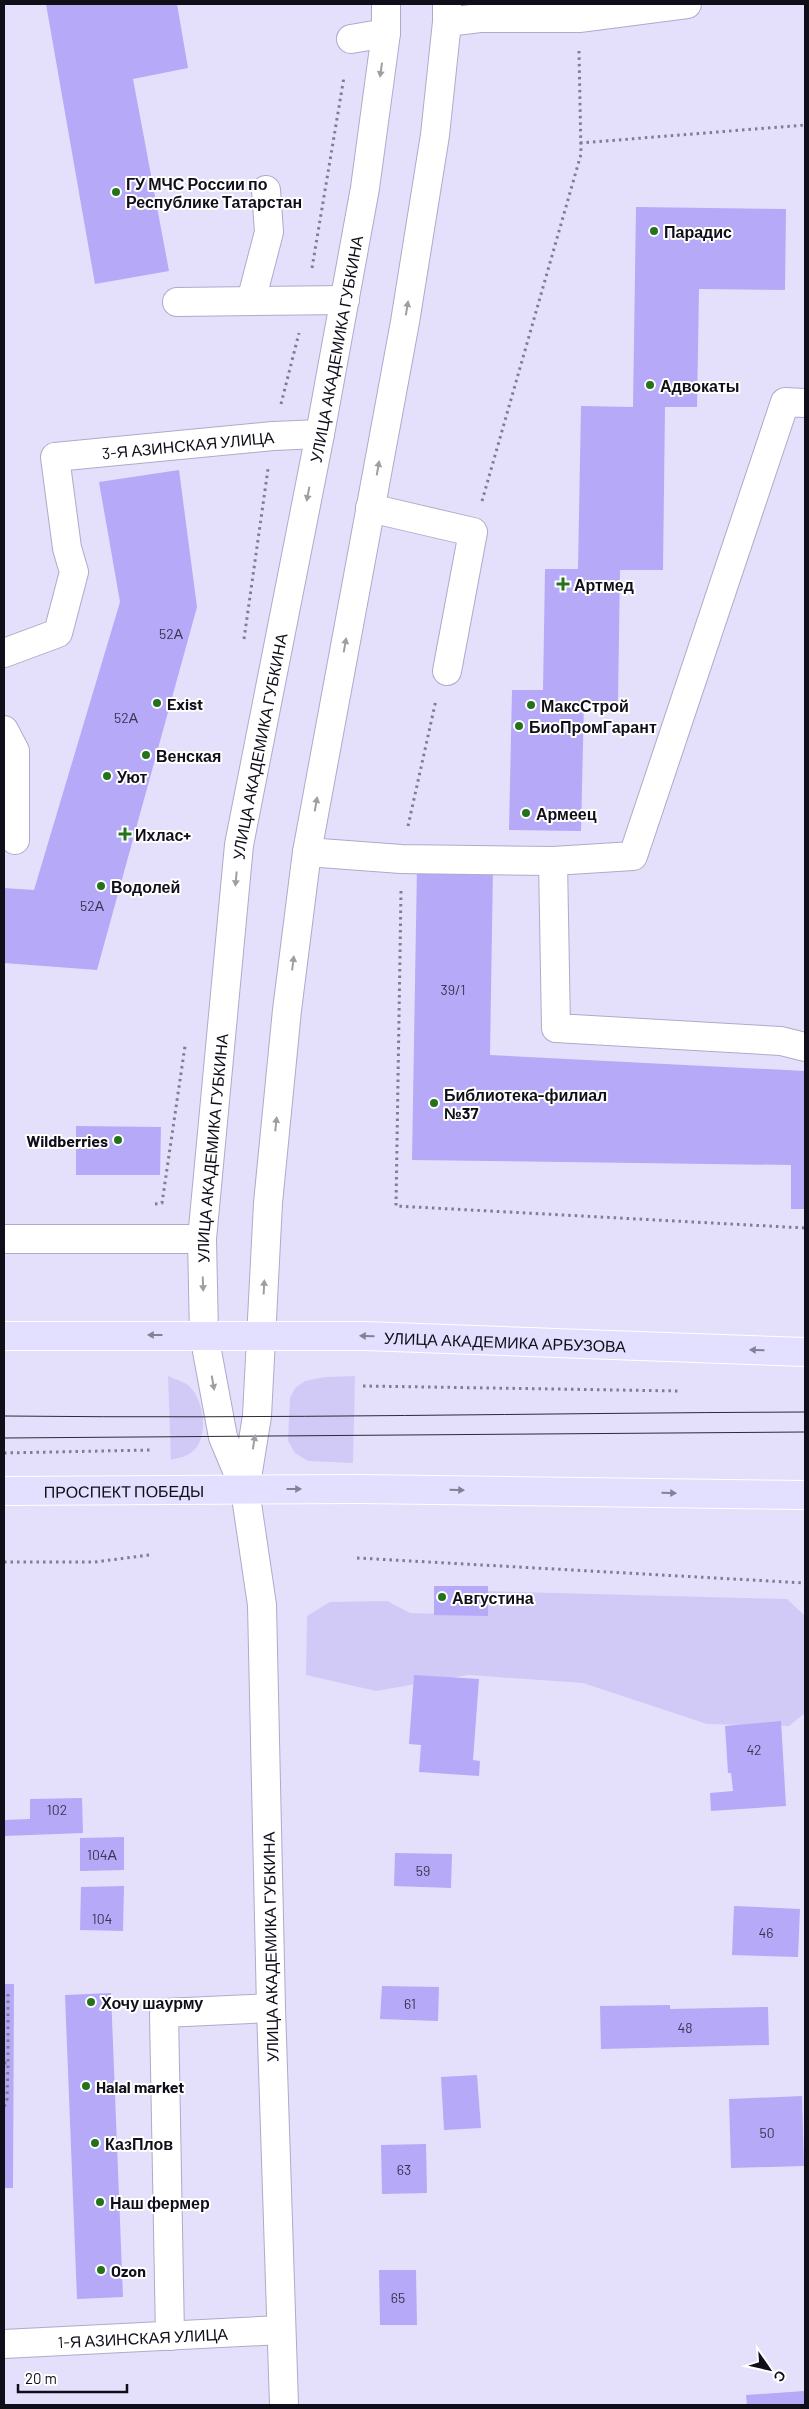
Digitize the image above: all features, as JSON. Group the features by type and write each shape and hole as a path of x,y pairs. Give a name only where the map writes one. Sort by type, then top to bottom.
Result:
{"main road":[{"name":"УЛИЦА АКАДЕМИКА АРБУЗОВА","path":"204,1335 365,1336 805,1352"},
{"path":"4,1336 204,1335"},
{"path":"245,1490 805,1495"},
{"name":"ПРОСПЕКТ ПОБЕДЫ","path":"4,1491 245,1490"}],"street":[{"name":"УЛИЦА АКАДЕМИКА ГУБКИНА","path":"284,2405 271,2008 262,1605 245,1490 223,1437 204,1335 202,1240 239,846 320,434 365,188 386,32 386,4"},
{"path":"447,13 480,18 579,18 687,4"},
{"name":"УЛИЦА АКАДЕМИКА ГУБКИНА","path":"245,1490 255,1437 269,1194 287,1010 307,852 405,322 435,135 447,13"},
{"path":"351,39 386,32"},
{"path":"251,301 269,232 266,190"},
{"path":"176,302 345,300"},
{"path":"307,852 401,859 553,861 633,856 785,402 805,403"},
{"name":"3-Я АЗИНСКАЯ УЛИЦА","path":"4,653 58,633 74,572 67,548 55,456 273,436 320,434"},
{"path":"370,508 473,532 447,671"},
{"path":"4,730 15,751 15,840"},
{"path":"553,861 556,1028 781,1041 805,1048"},
{"path":"4,1239 202,1240"},
{"path":"170,2336 164,2012 271,2008"},
{"name":"1-Я АЗИНСКАЯ УЛИЦА","path":"4,2344 281,2330"}],"path":[{"path":"580,143 805,125"},
{"path":"396,1206 805,1228"},
{"path":"363,1386 682,1391"},
{"path":"4,1453 150,1450"},
{"path":"4,1562 95,1562 149,1555"},
{"path":"357,1558 805,1583"},
{"path":"4,2108 8,2099 6,2063 8,1994"}],"shaded area":[{"path":"168,1376 187,1384 194,1392 203,1419 203,1429 198,1446 187,1455 171,1460"},
{"path":"355,1376 353,1463 308,1461 295,1453 288,1441 290,1398 295,1388 305,1381 325,1377"},
{"path":"484,1591 787,1599 805,1616 805,1713 789,1726 707,1724 583,1683 469,1675 376,1691 306,1675 307,1616 330,1602 387,1601 410,1613 483,1615"}],"building":[{"name":"ГУ МЧС России по Республике Татарстан","path":"46,4 177,4 188,68 133,79 169,271 95,284"},
{"path":"636,207 786,209 785,290 699,289 697,407 665,407 663,570 620,570 618,701 584,701 581,831 509,830 512,690 543,690 545,569 578,569 581,406 633,407"},
{"path":"179,470 197,607 97,970 4,963 4,888 34,890 120,602 99,482"},
{"path":"417,865 493,866 490,1055 805,1071 805,1209 791,1209 791,1165 412,1160"},
{"path":"76,1126 161,1127 160,1175 76,1175"},
{"path":"434,1586 488,1586 488,1616 434,1615"},
{"path":"414,1675 479,1679 473,1760 480,1761 479,1776 419,1772 421,1745 409,1744"},
{"path":"781,1721 786,1806 711,1811 710,1793 733,1791 731,1773 728,1773 725,1726"},
{"path":"82,1798 83,1833 4,1836 4,1820 30,1819 30,1799"},
{"path":"124,1837 124,1870 80,1871 80,1838"},
{"path":"395,1853 452,1854 451,1888 394,1886"},
{"path":"124,1886 123,1931 80,1930 81,1887"},
{"path":"734,1906 800,1909 798,1957 732,1955"},
{"path":"4,1984 14,1984 13,2188 4,2188"},
{"path":"382,1986 439,1987 438,2021 380,2019"},
{"path":"111,1993 123,2297 77,2299 65,1995"},
{"path":"670,2005 670,2009 768,2007 769,2045 601,2049 600,2006"},
{"path":"477,2075 481,2128 444,2130 441,2077"},
{"path":"802,2096 804,2166 731,2168 729,2099"},
{"path":"426,2144 427,2193 382,2194 381,2145"},
{"path":"379,2270 416,2270 417,2325 380,2325"},
{"path":"804,2391 805,2405 747,2405 746,2395"}],"tram line":[{"path":"4,1416 805,1412"},
{"path":"4,1438 805,1432"}],"place":[{"name":"ГУ МЧС России по Республике Татарстан","path":"116,192"},
{"name":"Парадис","path":"654,231"},
{"name":"Адвокаты","path":"650,385"},
{"name":"Артмед","path":"563,584"},
{"name":"Exist","path":"157,703"},
{"name":"МаксСтрой","path":"531,705"},
{"name":"БиоПромГарант","path":"519,726"},
{"name":"Венская","path":"146,755"},
{"name":"Уют","path":"107,776"},
{"name":"Армеец","path":"526,813"},
{"name":"Ихлас+","path":"125,834"},
{"name":"Водолей","path":"101,886"},
{"name":"Библиотека-филиал №37","path":"434,1103"},
{"name":"Wildberries","path":"118,1140"},
{"name":"Августина","path":"442,1597"},
{"name":"Хочу шаурму","path":"91,2002"},
{"name":"Halal market","path":"86,2086"},
{"name":"КазПлов","path":"95,2143"},
{"name":"Наш фермер","path":"100,2202"},
{"name":"Ozon","path":"101,2270"}]}
